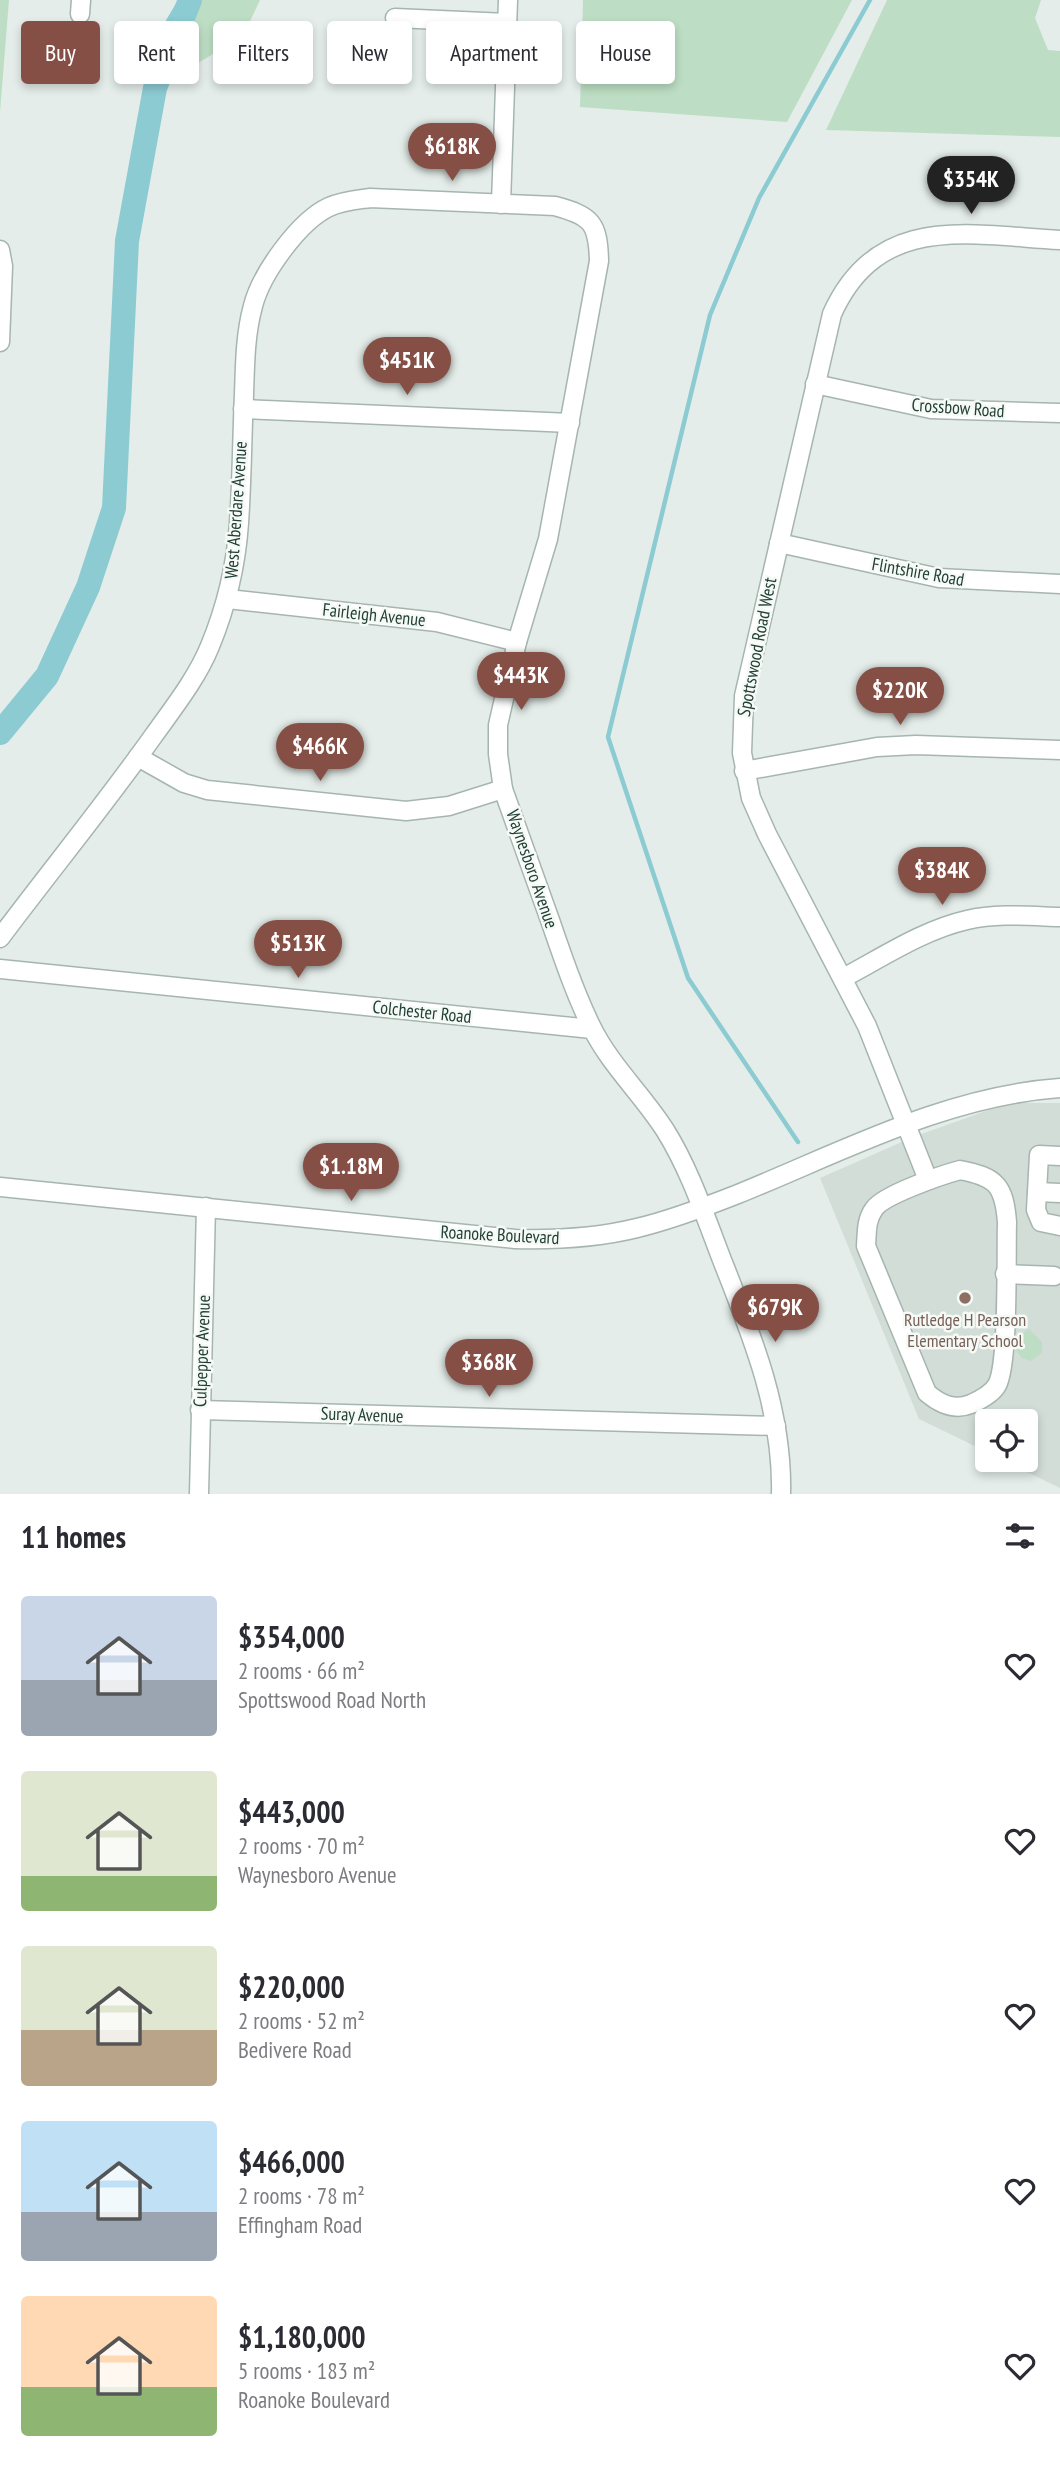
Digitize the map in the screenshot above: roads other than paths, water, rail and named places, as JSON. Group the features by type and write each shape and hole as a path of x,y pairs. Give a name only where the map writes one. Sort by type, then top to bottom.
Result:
{"street":[{"path":"507,21 508,0"},
{"path":"395,18 462,21"},
{"path":"501,204 505,84"},
{"name":"West Aberdare Avenue","path":"0,938 138,757 184,693 209,649 228,599 239,524 246,341 253,304 266,275 286,246 312,218 328,208 348,201 370,198 501,204"},
{"name":"Waynesboro Avenue","path":"501,204 555,206 578,212 590,222 598,237 598,261 548,539 517,642 498,725 498,754 503,789 574,989 593,1029 613,1062 663,1126 703,1208 757,1349 770,1393 776,1426 781,1494"},
{"name":"Spottswood Road West","path":"928,1180 867,1026 751,798 744,771 741,734 744,696 815,384 832,314 842,292 856,274 891,248 914,239 936,234 1060,240"},
{"path":"0,250 3,266 0,342"},
{"name":"Crossbow Road","path":"815,384 931,409 1060,413"},
{"path":"243,409 570,423"},
{"name":"Flintshire Road","path":"779,543 940,578 971,582 1060,584"},
{"name":"Fairleigh Avenue","path":"228,599 437,622 517,642"},
{"path":"744,771 877,747 916,745 1060,750"},
{"path":"138,757 184,783 207,790 406,811 449,806 503,789"},
{"path":"843,978 926,934 949,925 993,916 1060,917"},
{"name":"Colchester Road","path":"0,969 593,1029"},
{"name":"Roanoke Boulevard","path":"0,1187 545,1240 640,1228 703,1208 906,1125 992,1097 1060,1088"},
{"path":"1060,1156 1039,1155 1036,1210 1041,1222 1060,1226"},
{"path":"960,1170 982,1174 997,1186 1005,1200 1003,1362 997,1386 982,1399 962,1407 940,1404 927,1393 866,1246 867,1223 875,1206 928,1180 960,1170"},
{"path":"1037,1192 1060,1193"},
{"name":"Culpepper Avenue","path":"199,1494 206,1207"},
{"path":"1005,1274 1054,1276"},
{"name":"Suray Avenue","path":"200,1410 776,1426"}],"water":[{"path":"178,0 199,0 188,21 166,21"}],"waterway":[{"path":"0,733 47,676 88,587 114,508 127,241 155,88 190,0"},
{"path":"798,1142 688,978 608,737 710,315 759,198 870,0"}],"place":[{"name":"Rutledge H Pearson Elementary School","path":"965,1298"}]}
